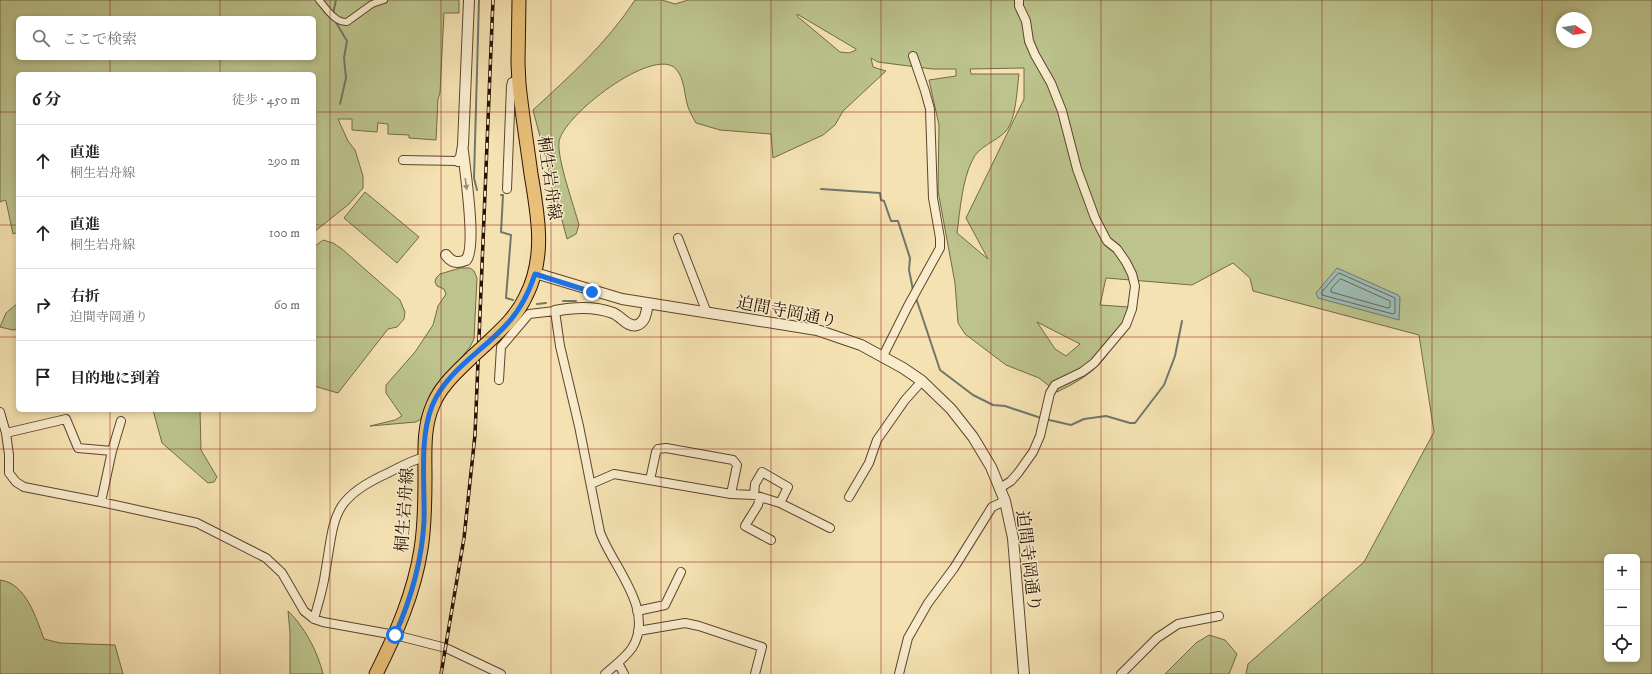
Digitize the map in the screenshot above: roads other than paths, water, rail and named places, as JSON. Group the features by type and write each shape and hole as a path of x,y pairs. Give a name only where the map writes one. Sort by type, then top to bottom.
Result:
{"main road":[{"name":"桐生岩舟線","path":"376,674 395,635 411,592 421,551 424,522 426,429 433,404 447,383 508,323 522,305 535,274 540,237 519,80 520,0"}],"street":[{"path":"319,0 337,19 343,22 346,22 372,4 384,0"},
{"path":"403,160 458,161 461,157 463,145 469,0"},
{"path":"1000,488 1011,481 1033,452 1041,431 1050,393 1055,385 1082,372 1094,363 1126,325 1132,309 1135,286 1132,274 1126,262 1117,249 1107,241 1095,218 1077,170 1062,110 1051,83 1029,41 1026,21 1019,6 1019,0"},
{"path":"883,356 908,306 940,248 940,238 933,198 930,109 913,56"},
{"path":"507,188 511,86 512,82 519,80"},
{"path":"446,255 449,259 458,263 466,260 469,254 470,223 463,145"},
{"path":"678,238 707,314"},
{"name":"迫間寺岡通り","path":"535,274 592,292 648,304 817,330 854,342 883,356 922,381 951,409 973,436 991,467 1005,501 1010,517 1016,559 1024,674"},
{"path":"499,380 501,347 529,314 575,307 592,308 612,313 630,324 635,325 641,323 645,317 648,304"},
{"path":"555,311 560,346 579,426 600,532 606,547 628,584 637,611 638,631 632,648 605,674"},
{"path":"849,497 870,463 877,440 905,400 922,381"},
{"path":"0,412 6,433 9,455 9,473 16,482 24,487 197,523 266,558 282,573 304,611 314,619 322,622 395,635 446,648 489,671 501,674"},
{"path":"6,433 66,420 78,448 112,452"},
{"path":"101,502 112,452 121,421"},
{"path":"650,480 656,452 658,449 666,448 734,460 737,465 731,494"},
{"path":"314,619 325,575 333,521 339,508 352,493 381,476 425,457"},
{"path":"771,540 745,526 758,504 755,484 762,472 788,487 780,503"},
{"path":"591,484 614,474 731,494 757,496 780,503 830,528"},
{"path":"899,674 908,638 928,603 954,568 992,507 1005,501"},
{"path":"637,611 665,605 682,572"},
{"path":"1121,674 1157,638 1178,624 1219,616"},
{"path":"638,631 685,623 712,630 762,647 755,674"},
{"path":"618,663 624,674"}],"water":[{"path":"1337,268 1398,295 1400,297 1399,320 1318,298 1316,293"}],"waterway":[{"path":"333,14 336,0"},
{"path":"477,190 474,178 479,0"},
{"path":"334,19 347,41 344,58 346,78 340,104"},
{"path":"821,189 880,193 881,200 884,201 891,221 898,221 910,258 909,270 913,290"},
{"path":"501,195 503,195 501,232 511,235 506,298 513,300"},
{"path":"916,298 940,370 973,395 993,405 1005,406 1041,418"},
{"path":"563,301 576,301"},
{"path":"537,304 546,303"},
{"path":"1045,419 1071,425 1084,419 1106,416 1135,423 1164,385 1175,356 1182,321"}],"railway":[{"path":"441,674 464,538 475,435 493,0"}]}
